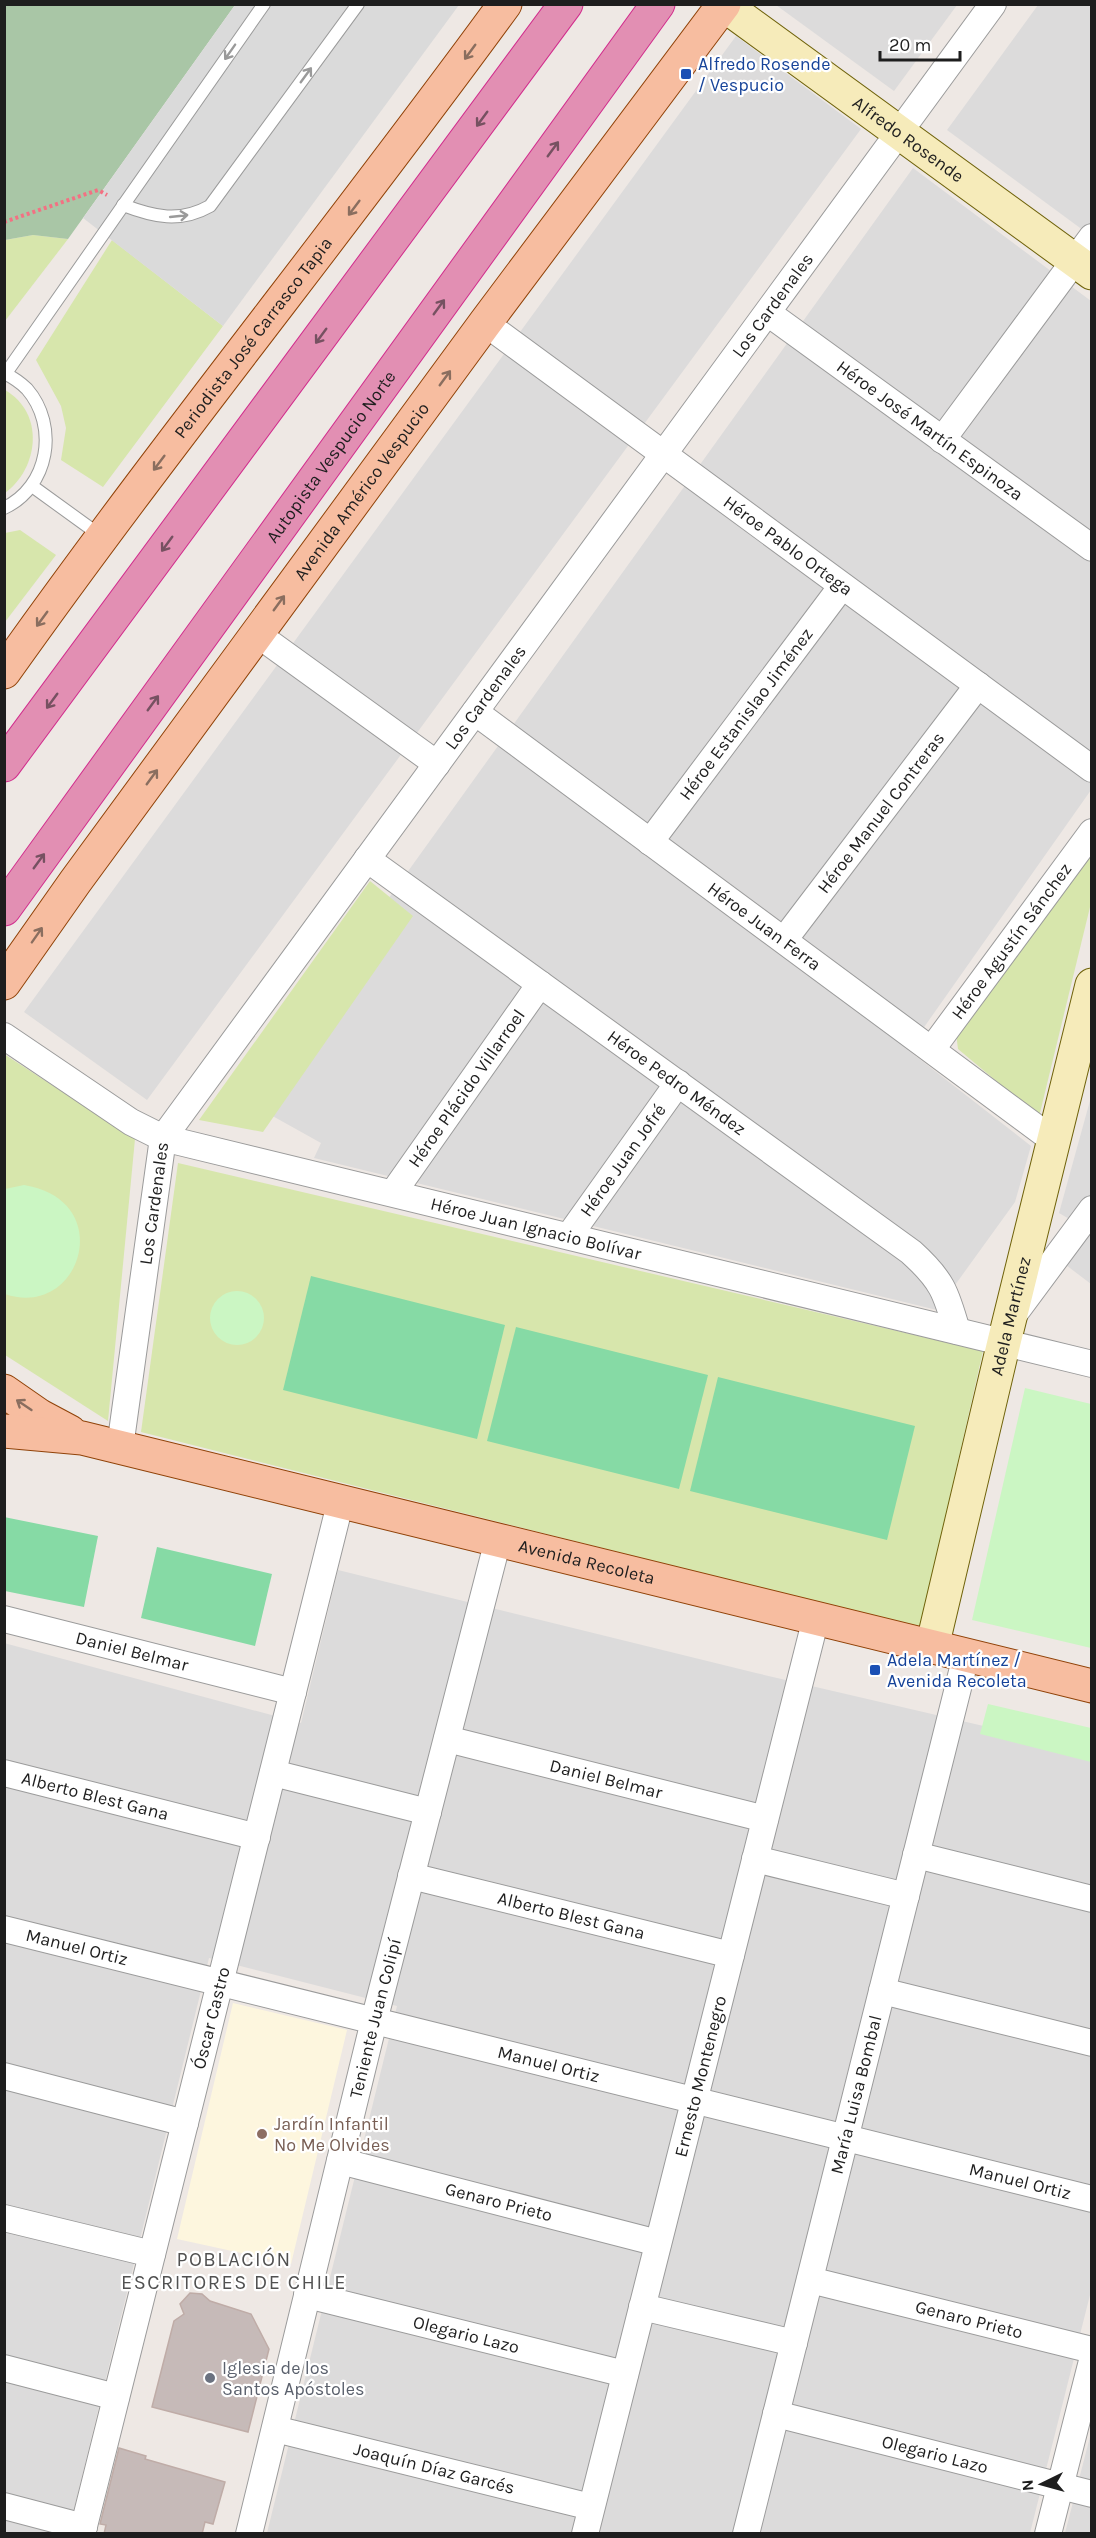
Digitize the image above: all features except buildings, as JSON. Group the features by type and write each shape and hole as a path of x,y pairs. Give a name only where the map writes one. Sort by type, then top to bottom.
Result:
{"highway":[{"path":"4,765 566,4"},
{"name":"Autopista Vespucio Norte","path":"4,909 657,4"}],"main road":[{"name":"Periodista José Carrasco Tapia","path":"4,672 102,537 405,142 505,4"},
{"name":"Avenida Américo Vespucio","path":"4,983 256,634 485,323 724,5"},
{"name":"Avenida Recoleta","path":"4,1391 40,1416 82,1438"},
{"name":"Avenida Recoleta","path":"4,1431 82,1438 1092,1686"}],"street":[{"name":"Los Cardenales","path":"120,1447 163,1138 993,4"},
{"name":"Alfredo Rosende","path":"724,5 899,134 1086,257"},
{"path":"942,440 1086,257"},
{"name":"Héroe José Martín Espinoza","path":"768,313 942,440 1088,537"},
{"name":"Héroe Pablo Ortega","path":"485,323 1092,769"},
{"name":"Héroe Estanislao Jiménez","path":"650,842 842,586"},
{"path":"256,634 437,764"},
{"name":"Héroe Manuel Contreras","path":"784,940 978,685"},
{"name":"Héroe Juan Ferra","path":"475,712 1053,1140"},
{"name":"Héroe Agustín Sánchez","path":"932,1049 1092,832"},
{"name":"Héroe Pedro Méndez","path":"367,859 911,1252 932,1271 946,1292 957,1331"},
{"name":"Héroe Plácido Villarroel","path":"393,1193 540,984"},
{"name":"Adela Martínez","path":"932,1647 1006,1332 1092,984"},
{"name":"Héroe Juan Ignacio Bolívar","path":"4,1036 131,1122 163,1138 957,1331 1006,1332 1092,1364"},
{"name":"Héroe Juan Jofré","path":"569,1236 678,1083"},
{"path":"1006,1332 1092,1209"},
{"name":"Óscar Castro","path":"83,2530 341,1500"},
{"name":"Teniente Juan Colipí","path":"249,2534 374,2021 498,1540"},
{"name":"Ernesto Montenegro","path":"585,2534 816,1618"},
{"name":"Daniel Belmar","path":"4,1619 293,1692"},
{"name":"María Luisa Bombal","path":"746,2534 966,1656"},
{"name":"Daniel Belmar","path":"447,1739 765,1819"},
{"name":"Alberto Blest Gana","path":"4,1773 257,1837"},
{"path":"273,1773 428,1812"},
{"path":"916,1855 1092,1899"},
{"path":"755,1859 906,1896"},
{"name":"Alberto Blest Gana","path":"411,1876 731,1955"},
{"name":"Manuel Ortiz","path":"4,1929 1092,2199"},
{"path":"882,1991 1092,2043"},
{"path":"4,2076 185,2123"},
{"name":"Genaro Prieto","path":"340,2161 658,2243"},
{"path":"4,2217 152,2254"},
{"name":"Genaro Prieto","path":"810,2280 1092,2350"},
{"name":"Olegario Lazo","path":"307,2295 625,2374"},
{"path":"642,2307 794,2343"},
{"path":"1048,2534 1092,2361"},
{"path":"4,2368 116,2397"},
{"name":"Olegario Lazo","path":"776,2414 1092,2493"},
{"name":"Joaquín Díaz Garcés","path":"275,2429 591,2507"},
{"path":"4,2506 83,2530"}],"lane":[{"path":"4,508 13,504 32,486 44,462 47,436 40,411 27,389 5,373 264,4"},
{"path":"123,205 152,216 176,218 196,214 210,206 358,4"},
{"path":"32,486 102,537"}],"path":[{"path":"4,222 98,190 123,205"}],"shaded area":[{"path":"235,5 459,5 223,326 83,218"},
{"path":"776,5 957,5 894,91"},
{"path":"1038,5 1091,5 1091,236 947,130"},
{"path":"736,36 861,129 147,1100 24,1012"},
{"path":"913,168 1091,301 1091,790 908,1050 1031,1146 1015,1202 937,1310 314,1158 321,1143 260,1109 256,1083"},
{"path":"1091,1097 1091,1284 1066,1265 1088,1230 1059,1213"},
{"path":"338,1570 756,1673 1091,1751 1091,2291 1030,2533 267,2533 397,2006 209,1958 68,2533 5,2533 4,1643 301,1723"},
{"name":"Jardín Infantil No Me Olvides","path":"233,2003 347,2030 291,2264 177,2239"},
{"path":"1091,2433 1091,2533 1065,2533"}],"green space":[{"path":"5,5 235,5 68,239 33,235 5,240"},
{"path":"33,235 68,239 5,321 5,240"},
{"path":"112,240 223,326 103,487 61,460 66,428 61,406 36,360"},
{"path":"5,390 18,400 27,412 32,426 33,441 25,470 5,493"},
{"path":"20,530 56,555 5,622 5,533"},
{"path":"1091,849 1091,903 1039,1117 958,1049 956,1033"},
{"path":"370,881 413,916 263,1132 199,1120"},
{"path":"4,1054 135,1139 108,1421 5,1355"},
{"path":"178,1163 983,1351 920,1628 141,1432"},
{"path":"24,1185 53,1195 71,1212 79,1233 78,1255 69,1275 53,1290 31,1297 5,1294 5,1189"},
{"path":"311,1276 505,1325 477,1439 283,1390"},
{"path":"232,1291 242,1291 252,1295 260,1303 264,1318 260,1333 252,1341 242,1345 232,1345 222,1341 214,1333 210,1323 210,1313 214,1303 222,1295"},
{"path":"516,1327 708,1375 679,1489 487,1441"},
{"path":"718,1377 915,1426 887,1540 690,1491"},
{"path":"1025,1388 1091,1404 1091,1648 972,1620"},
{"path":"4,1517 98,1536 84,1607 5,1591"},
{"path":"157,1547 272,1574 255,1646 141,1618"},
{"path":"988,1704 1091,1728 1091,1762 980,1734"}],"place":[{"name":"Alfredo Rosende / Vespucio","path":"686,74"},
{"name":"Adela Martínez / Avenida Recoleta","path":"875,1670"},
{"name":"Jardín Infantil No Me Olvides","path":"262,2134"},
{"name":"Iglesia de los Santos Apóstoles","path":"210,2378"}],"district":[{"name":"POBLACIÓN ESCRITORES DE CHILE","path":"234,2270"}]}
